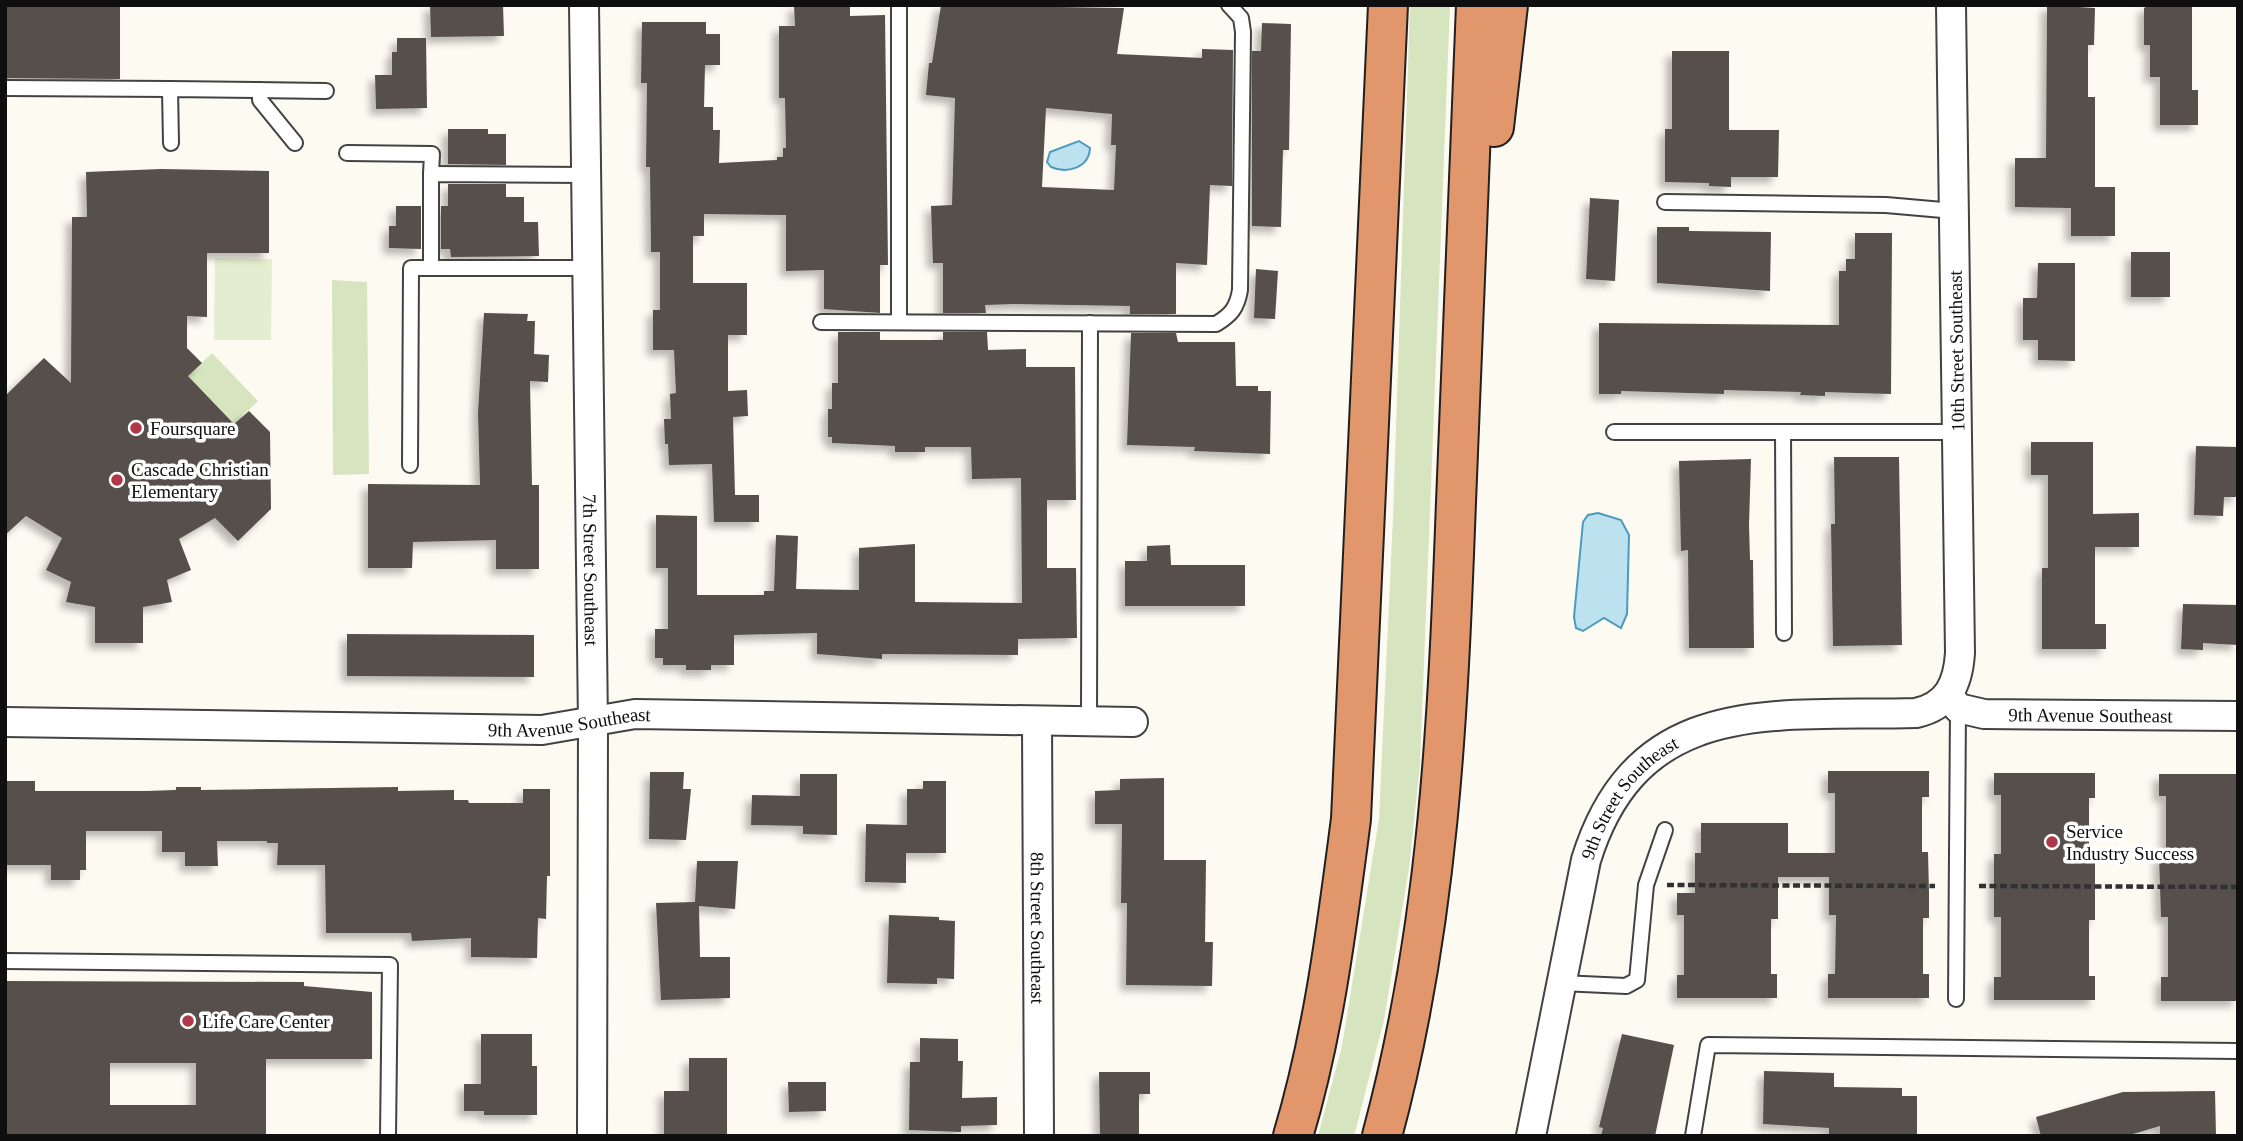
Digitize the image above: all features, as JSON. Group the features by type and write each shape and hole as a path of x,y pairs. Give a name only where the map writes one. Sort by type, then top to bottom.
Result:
{"highway":[{"path":"1368,5 1371,380"},
{"path":"1293,1136 1307,1091 1334,947 1351,819 1388,5"},
{"path":"1382,1136 1422,948 1440,813 1476,5"},
{"path":"1461,375 1508,5"}],"street":[{"name":"7th Street Southeast","path":"584,5 593,724 592,1136"},
{"name":"10th Street Southeast","path":"1951,5 1960,653 1953,701"},
{"name":"9th Avenue Southeast","path":"1953,701 1984,714 2238,716"},
{"name":"9th Street Southeast","path":"1531,1136 1586,860 1595,832 1611,801 1659,750 1686,735 1722,722 1752,716 1916,713 1953,701"},
{"name":"9th Avenue Southeast","path":"5,722 542,730 593,724 635,714 1133,722"},
{"name":"8th Street Southeast","path":"1037,722 1039,1136"}],"lane":[{"path":"899,5 899,322"},
{"path":"821,322 1216,324 1229,317 1237,305 1243,32 1241,18 1229,5"},
{"path":"5,88 326,90"},
{"path":"170,89 171,143"},
{"path":"260,90 260,100 295,143"},
{"path":"346,153 432,154 431,268"},
{"path":"431,174 586,175"},
{"path":"1665,202 1886,205 1954,211"},
{"path":"410,465 411,268 587,268"},
{"path":"1089,722 1090,323"},
{"path":"1615,432 1957,432"},
{"path":"1783,432 1784,633"},
{"path":"1953,701 1956,999"},
{"path":"1561,983 1626,986 1637,980 1646,885 1665,830"},
{"path":"5,961 390,965 388,1136"},
{"path":"1693,1136 1708,1045 2238,1051"}],"path":[{"path":"1646,885 1936,886"},
{"path":"1979,886 2238,887"}],"green space":[{"path":"1410,5 1450,5 1420,764 1409,868 1384,1020 1354,1136 1318,1136 1342,1046 1379,819 1393,518"},
{"path":"215,258 272,259 271,340 214,340"},
{"path":"332,280 367,282 369,474 333,475"},
{"path":"212,353 258,401 234,424 188,376"}],"water":[{"path":"1079,141 1090,148 1089,155 1081,165 1064,170 1051,167 1047,162 1050,152"},
{"path":"1598,513 1621,520 1629,535 1627,614 1621,628 1604,618 1583,631 1576,628 1574,617 1583,522 1588,515"}],"building":[{"path":"5,5 120,5 120,79 5,78"},
{"path":"430,5 503,5 504,36 431,37"},
{"path":"794,5 850,5 850,16 885,15 888,265 880,265 880,313 824,309 824,270 786,271 786,215 704,214 704,236 693,236 693,283 747,283 747,335 728,335 728,391 747,390 748,416 733,417 735,495 759,495 759,522 714,522 712,464 669,465 668,444 665,444 664,419 671,419 670,394 676,393 674,350 653,350 653,310 660,310 660,252 651,252 650,167 646,167 647,83 641,83 642,22 706,22 706,34 720,34 720,65 705,65 704,107 713,107 713,130 720,130 719,163 777,160 777,157 783,157 783,148 786,148 785,98 779,98 779,26 795,26"},
{"path":"941,5 1124,8 1117,54 1202,58 1202,49 1233,50 1232,186 1210,185 1207,265 1176,263 1176,314 1130,314 1130,306 1014,304 985,305 986,313 943,313 943,263 933,263 931,206 952,205 955,98 926,95 929,63 932,63","holes":["1046,108 1112,114 1111,145 1116,145 1114,190 1042,187"]},
{"path":"2047,5 2095,8 2094,45 2088,45 2088,97 2095,97 2095,187 2115,187 2115,236 2071,236 2071,208 2015,207 2015,158 2046,158"},
{"path":"2149,5 2192,5 2192,90 2198,90 2198,125 2160,125 2160,77 2150,77 2150,45 2144,45 2144,8"},
{"path":"1262,23 1291,24 1289,150 1283,150 1281,227 1252,226 1252,51 1261,51"},
{"path":"397,38 426,38 427,108 376,109 375,75 392,75 392,52 397,52"},
{"path":"1672,51 1729,51 1729,130 1779,130 1778,177 1731,177 1731,187 1709,186 1709,183 1665,182 1665,129 1672,129"},
{"path":"448,129 488,129 488,134 506,134 506,165 448,164"},
{"name":"Foursquare","path":"161,169 269,171 269,253 207,253 207,317 187,316 187,348 202,363 188,376 234,424 249,411 270,432 271,509 238,541 215,518 179,539 191,570 167,580 172,602 143,607 143,643 95,643 95,607 66,602 71,582 46,570 62,538 26,516 5,535 5,396 44,358 71,383 72,217 87,217 86,172"},
{"path":"448,184 506,184 506,197 524,197 524,222 538,222 539,256 451,257 450,249 441,249 441,206 448,206"},
{"path":"1590,198 1619,200 1615,281 1586,279"},
{"path":"396,206 421,206 421,249 389,248 389,226 396,226"},
{"path":"1657,227 1689,227 1689,231 1771,232 1770,291 1657,283"},
{"path":"1855,233 1892,233 1891,394 1825,392 1825,396 1800,395 1801,392 1724,390 1724,394 1621,391 1621,394 1599,394 1599,323 1839,325 1839,271 1846,271 1846,259 1855,259"},
{"path":"2131,252 2170,252 2170,297 2131,297"},
{"path":"2038,263 2075,263 2075,361 2038,360 2038,340 2023,340 2023,298 2037,298"},
{"path":"1256,269 1278,271 1275,319 1254,318"},
{"path":"484,313 528,314 527,321 535,321 534,354 549,355 548,382 530,381 532,485 539,485 539,569 496,569 496,540 413,542 412,568 368,568 368,484 480,485 478,413"},
{"path":"838,332 880,332 880,340 943,340 943,332 987,332 988,350 1026,349 1026,367 1075,367 1076,500 1047,500 1047,568 1076,568 1077,638 1018,639 1018,655 882,654 882,659 817,654 817,633 734,635 734,665 711,665 711,670 686,670 686,665 663,665 663,658 655,658 655,629 668,629 668,568 656,568 656,515 697,516 697,595 764,595 764,591 774,591 776,535 798,536 796,589 859,590 859,548 915,544 915,602 1022,603 1021,478 972,479 971,447 925,447 925,452 895,452 895,446 832,443 832,437 828,437 828,409 832,409 832,383 838,383"},
{"path":"1131,333 1176,333 1178,342 1235,342 1236,386 1258,386 1258,391 1271,391 1270,454 1194,451 1195,447 1127,445"},
{"path":"2031,442 2093,442 2093,514 2139,513 2139,547 2095,547 2095,624 2106,624 2106,649 2042,649 2042,568 2048,568 2048,475 2031,475"},
{"path":"2196,446 2238,447 2238,497 2224,497 2223,516 2194,515"},
{"path":"1834,457 1899,457 1902,645 1833,646 1831,524 1835,524"},
{"path":"1751,459 1749,525 1750,560 1753,560 1754,648 1689,648 1688,550 1681,551 1679,461"},
{"path":"1170,545 1171,565 1245,565 1245,606 1125,606 1125,561 1147,561 1147,546"},
{"path":"2183,604 2238,605 2238,645 2203,643 2203,650 2181,649"},
{"path":"347,634 534,635 534,677 347,676"},
{"path":"1828,771 1929,771 1929,797 1922,797 1922,852 1928,852 1929,918 1923,918 1923,974 1929,974 1929,998 1828,998 1828,974 1835,974 1836,915 1829,915 1829,877 1778,877 1778,919 1771,919 1771,974 1777,974 1777,998 1677,998 1677,975 1684,975 1684,915 1677,915 1677,893 1695,893 1695,853 1701,853 1701,823 1788,823 1788,853 1835,853 1835,793 1828,793"},
{"path":"650,772 684,772 683,789 691,789 686,840 649,839"},
{"path":"1994,773 2095,773 2095,798 2089,798 2089,854 2095,854 2095,920 2089,920 2089,976 2095,976 2095,1000 1994,1000 1994,977 2001,977 2001,917 1994,917 1994,854 2001,854 2001,795 1994,795"},
{"path":"800,774 837,774 837,835 803,834 803,826 751,825 752,795 800,796"},
{"path":"2159,774 2238,774 2238,1001 2161,1001 2161,977 2168,977 2168,917 2161,917 2159,856 2166,856 2166,796 2159,796"},
{"path":"1164,778 1164,860 1206,860 1205,942 1213,942 1212,986 1126,985 1127,903 1121,903 1122,824 1095,824 1095,791 1120,790 1120,779"},
{"path":"5,781 35,781 35,791 146,791 176,790 176,787 201,787 201,790 398,787 398,791 454,790 454,800 468,800 469,803 523,803 523,789 550,789 550,876 547,876 546,919 538,918 537,958 471,957 471,938 412,941 411,933 326,933 325,865 277,865 278,843 267,841 217,841 218,866 185,866 185,852 162,852 162,831 86,831 86,870 80,870 80,880 51,880 51,865 5,865"},
{"path":"923,781 946,781 946,853 906,853 906,883 865,882 866,824 907,825 907,789 923,789"},
{"path":"697,861 738,861 735,909 699,906 700,957 730,957 730,998 661,1000 656,903 695,902"},
{"path":"889,915 939,917 939,920 955,921 954,979 937,978 937,984 887,983"},
{"name":"Life Care Center","path":"5,981 304,982 304,986 372,992 372,1059 266,1059 266,1136 5,1136","holes":["110,1063 196,1063 196,1105 110,1105"]},
{"path":"481,1034 532,1034 532,1066 537,1066 537,1115 484,1115 484,1111 464,1111 464,1084 481,1084"},
{"path":"1622,1034 1674,1045 1655,1136 1601,1136 1603,1128 1599,1127"},
{"path":"920,1038 958,1039 958,1061 963,1061 962,1098 997,1097 997,1125 961,1126 961,1132 909,1130 910,1062 920,1062"},
{"path":"689,1058 727,1058 727,1136 664,1136 664,1091 689,1091"},
{"path":"1764,1071 1834,1073 1834,1087 1902,1088 1902,1096 1917,1096 1917,1136 1829,1136 1829,1128 1763,1124"},
{"path":"1099,1072 1150,1072 1150,1094 1139,1094 1139,1136 1100,1136"},
{"path":"788,1082 826,1082 826,1111 789,1112"},
{"path":"2215,1091 2216,1136 2160,1136 2160,1126 2126,1136 2041,1136 2036,1117 2123,1092"}],"place":[{"name":"Foursquare","path":"136,428"},
{"name":"Cascade Christian Elementary","path":"117,480"},
{"name":"Service Industry Success","path":"2052,842"},
{"name":"Life Care Center","path":"188,1021"}]}
